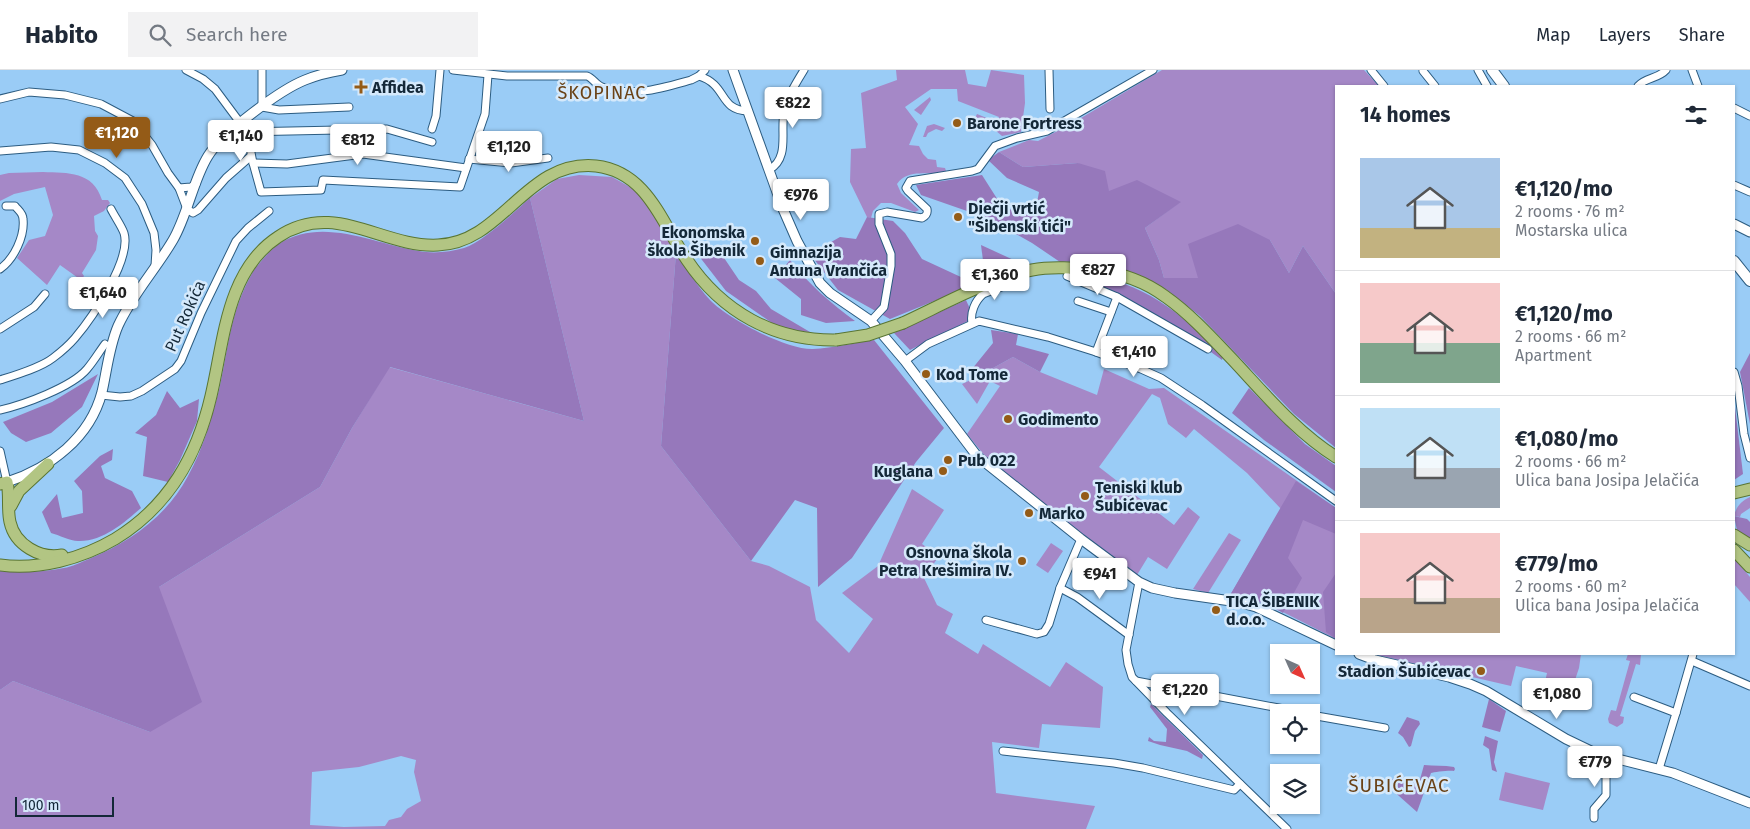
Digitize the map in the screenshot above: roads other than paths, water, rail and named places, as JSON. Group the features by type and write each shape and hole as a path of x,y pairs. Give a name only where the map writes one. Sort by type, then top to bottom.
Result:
{"main road":[{"path":"1492,70 1503,85"},
{"path":"0,565 40,564 81,555 128,530 154,509 173,486 193,451 202,428 228,316 245,272 257,256 279,236 305,225 330,222 345,224 417,244 445,245 468,238 480,231 539,181 555,172 569,168 598,166 622,174 642,188 651,199 699,277 716,295 754,322 779,333 808,339 836,340 868,335 903,323 982,287 1031,270 1048,268 1082,269 1113,273 1166,296 1199,325 1294,424 1335,456"},
{"path":"1735,262 1750,281"},
{"path":"9,512 19,491 48,464"},
{"path":"4,483 10,496 9,520 15,534 29,549 48,556 74,553 81,555"},
{"path":"1735,536 1750,545"},
{"path":"1735,543 1750,550"},
{"path":"1735,551 1750,567"}],"street":[{"path":"186,70 203,79 215,89 247,132 261,192 321,190 323,180 460,187 485,114 488,75"},
{"path":"262,70 262,107"},
{"path":"0,452 4,483 29,474 48,464 81,434 94,413 101,395 111,347 123,316 154,266 173,241 208,155 217,144 241,124 291,87 305,80 342,70"},
{"path":"432,128 436,116 440,70"},
{"path":"453,70 488,75 587,76 591,77 598,86 638,93 686,81 699,76 705,70"},
{"path":"733,70 783,208 797,242 820,283 830,293 871,321 905,361 977,456 1138,582 1152,588 1175,593 1238,602 1256,607 1335,645"},
{"path":"769,170 773,168 781,155 784,146 782,130 784,112 793,88 804,70"},
{"path":"1049,70 1050,109"},
{"path":"871,321 884,307 891,266 891,254 879,224 879,214 887,212 922,218 926,216 927,209 906,188 910,181 972,171 978,168 992,148 1005,142 1047,131 1153,70"},
{"path":"1371,70 1383,85"},
{"path":"1478,70 1486,85"},
{"path":"1639,85 1649,78 1660,76 1666,70"},
{"path":"1692,70 1698,85"},
{"path":"1423,71 1434,85"},
{"path":"699,76 718,87 727,103 733,108 748,111"},
{"path":"0,98 29,92 65,95 102,104 133,121 152,145 184,196 187,209 193,213 198,210 226,178 252,159 287,164 363,154 466,168"},
{"path":"262,107 279,110 349,108"},
{"path":"1735,110 1750,116"},
{"path":"247,132 386,129 432,142"},
{"path":"0,152 51,147 79,150 105,163 125,178 142,204 154,233 156,250 154,266"},
{"path":"468,160 511,163 548,158"},
{"path":"179,188 191,187 196,184"},
{"path":"1735,185 1750,192"},
{"path":"0,269 19,247 23,220 22,213 15,206 6,206"},
{"path":"0,380 52,360 75,338 98,307 120,263 124,249 124,234 111,209"},
{"name":"Put Rokića","path":"101,395 131,396 175,369 181,361 201,313 236,241 248,228 269,211"},
{"path":"1735,224 1750,232"},
{"path":"1067,276 1117,297 1208,349"},
{"path":"972,323 973,311 978,298 982,294 1014,282"},
{"path":"0,329 34,307 45,294"},
{"path":"1096,352 1117,297"},
{"path":"1078,301 1111,312"},
{"path":"905,361 928,344 972,323 983,321 1048,337 1096,352 1161,378 1335,500"},
{"path":"0,410 37,397 79,376 87,369 105,344"},
{"path":"1735,376 1744,434 1750,458"},
{"path":"986,620 1037,634 1044,632 1049,624 1060,588 1081,539"},
{"path":"1138,582 1127,658 1132,677 1287,829"},
{"path":"1060,588 1077,597 1129,635"},
{"path":"1362,655 1374,660 1470,684 1486,691 1566,739 1591,751 1700,782 1750,803"},
{"path":"1659,769 1692,657 1750,686"},
{"path":"1136,681 1270,706"},
{"path":"1634,697 1676,713"},
{"path":"1320,716 1385,728"},
{"path":"1003,751 1114,763 1234,790 1240,784"},
{"path":"1594,818 1594,809 1606,796 1606,778 1610,757"}],"place":[{"name":"Affidea","path":"361,87"},
{"name":"Barone Fortress","path":"957,123"},
{"name":"Dječji vrtić \"Šibenski tići\"","path":"958,217"},
{"name":"Ekonomska škola Šibenik","path":"755,241"},
{"name":"Gimnazija Antuna Vrančića","path":"760,261"},
{"name":"Kod Tome","path":"926,374"},
{"name":"Godimento","path":"1008,419"},
{"name":"Pub 022","path":"948,460"},
{"name":"Kuglana","path":"943,471"},
{"name":"Teniski klub Šubićevac","path":"1085,496"},
{"name":"Marko","path":"1029,513"},
{"name":"Osnovna škola Petra Krešimira IV.","path":"1022,561"},
{"name":"TICA ŠIBENIK d.o.o.","path":"1216,610"},
{"name":"Stadion Šubićevac","path":"1481,671"}],"district":[{"name":"ŠKOPINAC","path":"602,93"},
{"name":"ŠUBIĆEVAC","path":"1399,785"}]}
